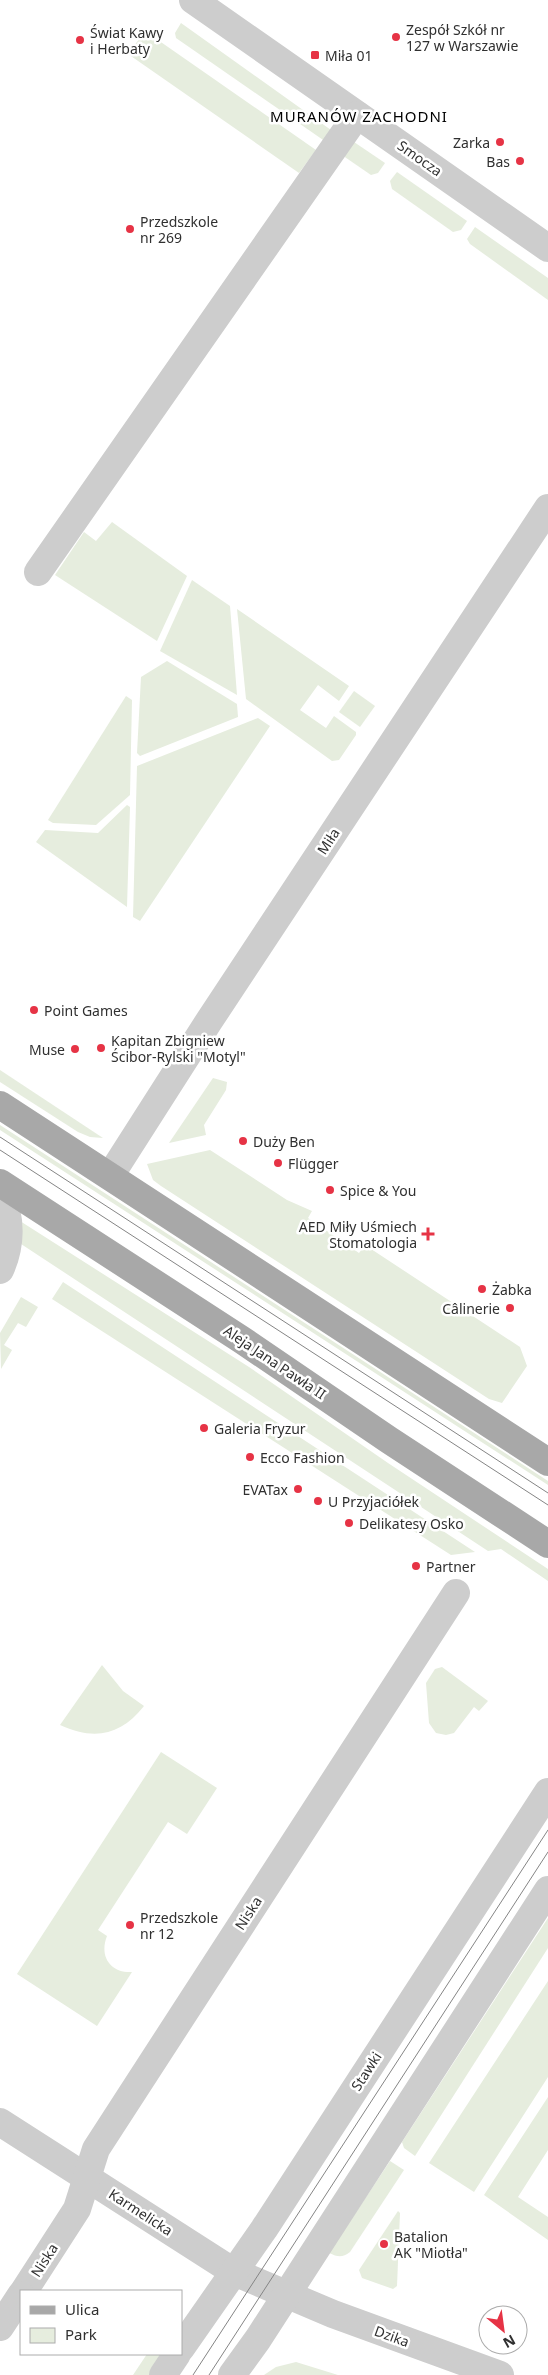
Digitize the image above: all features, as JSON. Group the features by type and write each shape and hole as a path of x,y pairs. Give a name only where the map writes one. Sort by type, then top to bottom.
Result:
{"main road":[{"path":"0,1105 548,1462"},
{"name":"Aleja Jana Pawła II","path":"0,1183 242,1340 381,1435 548,1544"}],"street":[{"name":"Smocza","path":"193,0 548,248"},
{"path":"38,572 357,115"},
{"name":"Miła","path":"110,1176 209,1021 548,508"},
{"path":"0,1194 5,1204 9,1230 7,1249 0,1270"},
{"name":"Niska","path":"25,2290 77,2209 96,2149 456,1593"},
{"name":"Stawki","path":"182,2347 234,2272 548,1792"},
{"path":"232,2375 258,2339 548,1890"},
{"name":"Karmelicka","path":"0,2122 234,2272 286,2295"},
{"name":"Dzika","path":"286,2295 500,2375"},
{"path":"0,2327 20,2297"},
{"path":"163,2375 176,2355"}],"green space":[{"path":"181,23 331,130 326,142 176,38 175,33"},
{"path":"145,31 316,150 299,173 128,54"},
{"path":"354,142 385,163 378,173 371,175 339,153"},
{"path":"397,172 467,221 461,230 453,232 392,189 390,181"},
{"path":"475,227 548,278 548,300 470,244 467,239"},
{"path":"112,522 187,576 157,641 55,575 84,532 96,541"},
{"path":"192,580 230,606 237,695 160,651"},
{"path":"237,609 349,686 339,701 318,685 300,710 326,728 334,716 356,732 356,735 339,760 332,761 246,699"},
{"path":"167,661 237,704 238,717 140,756 137,753 141,677"},
{"path":"354,691 375,706 360,727 339,712"},
{"path":"126,696 132,700 130,795 96,825 53,823 48,820"},
{"path":"258,718 270,726 140,921 133,917 137,766"},
{"path":"127,805 130,807 127,907 36,842 45,830 98,833"},
{"path":"0,1070 103,1138 90,1137 78,1132 0,1082"},
{"path":"213,1078 227,1082 226,1090 204,1125 206,1135 169,1143"},
{"path":"0,1125 548,1481 548,1485 0,1130"},
{"path":"210,1150 287,1200 312,1211 308,1218 359,1253 365,1245 520,1347 527,1366 502,1403 489,1399 161,1186 153,1180 147,1164"},
{"path":"20,1221 249,1367 388,1463 548,1569 548,1581 501,1549 488,1551 18,1242"},
{"path":"63,1282 475,1552 451,1555 52,1299"},
{"path":"21,1297 38,1307 26,1327 18,1323 4,1345 12,1350 1,1369 0,1333"},
{"path":"102,1665 123,1691 144,1706 126,1723 117,1729 106,1732 96,1734 85,1733 60,1725"},
{"path":"442,1667 488,1701 479,1711 474,1707 454,1733 446,1735 436,1733 429,1723 426,1683 435,1669"},
{"path":"161,1752 217,1788 187,1834 168,1822 98,1930 107,1936 104,1950 108,1962 118,1970 132,1972 97,2026 17,1974"},
{"path":"548,1918 548,1948 415,2156 404,2148 402,2142"},
{"path":"548,1981 548,2077 474,2192 429,2163"},
{"path":"548,2097 548,2150 518,2197 548,2217 548,2240 484,2195"},
{"path":"390,2161 404,2170 350,2252 340,2256 329,2253"},
{"path":"398,2211 400,2213 397,2286 393,2289 362,2278 359,2270"},
{"path":"146,2355 163,2355 151,2375 133,2375"},
{"path":"296,2362 338,2375 264,2375 276,2367"}],"tram line":[{"path":"0,1137 548,1493"},
{"path":"0,1150 548,1505"},
{"path":"193,2375 548,1830"},
{"path":"209,2375 548,1852"}],"place":[{"name":"Zespół Szkół nr 127 w Warszawie","path":"396,37"},
{"name":"Świat Kawy i Herbaty","path":"80,40"},
{"name":"Miła 01","path":"315,55"},
{"name":"Zarka","path":"500,142"},
{"name":"Bas","path":"520,161"},
{"name":"Przedszkole nr 269","path":"130,229"},
{"name":"Point Games","path":"34,1010"},
{"name":"Kapitan Zbigniew Ścibor-Rylski \"Motyl\"","path":"101,1048"},
{"name":"Muse","path":"75,1049"},
{"name":"Duży Ben","path":"243,1141"},
{"name":"Flügger","path":"278,1163"},
{"name":"Spice & You","path":"330,1190"},
{"name":"AED Miły Uśmiech Stomatologia","path":"428,1234"},
{"name":"Żabka","path":"482,1289"},
{"name":"Câlinerie","path":"510,1308"},
{"name":"Galeria Fryzur","path":"204,1428"},
{"name":"Ecco Fashion","path":"250,1457"},
{"name":"EVATax","path":"298,1489"},
{"name":"U Przyjaciółek","path":"318,1501"},
{"name":"Delikatesy Osko","path":"349,1523"},
{"name":"Partner","path":"416,1566"},
{"name":"Przedszkole nr 12","path":"130,1925"},
{"name":"Batalion AK \"Miotła\"","path":"384,2244"}],"district":[{"name":"MURANÓW ZACHODNI","path":"359,116"}]}
